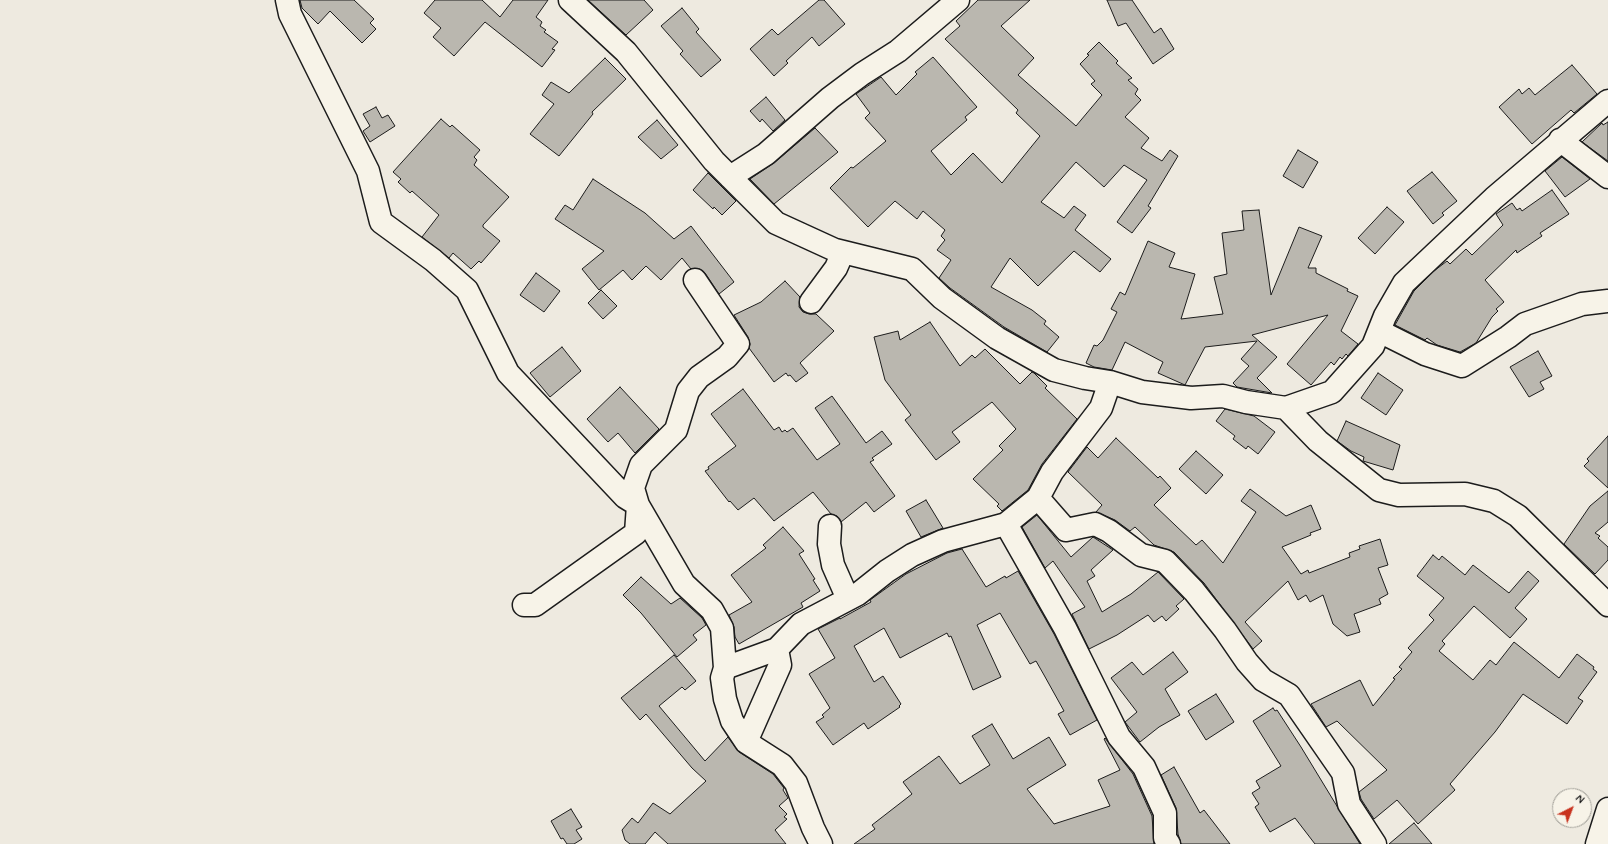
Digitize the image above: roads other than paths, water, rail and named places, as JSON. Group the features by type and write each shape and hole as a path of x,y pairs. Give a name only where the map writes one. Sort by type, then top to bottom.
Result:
{"street":[{"path":"287,0 290,14 368,171 381,222 423,252 467,290 508,373 625,497 638,504"},
{"path":"570,0 626,52 678,117 730,178 776,223 835,250 912,269 942,298 997,338 1026,356 1054,370 1085,378 1110,382 1142,392 1191,398 1223,396 1246,402 1286,408 1332,392 1373,346 1385,316 1404,283 1444,244 1560,140 1608,101"},
{"path":"730,178 766,154 830,98 862,74 898,51 958,0"},
{"path":"1560,140 1608,177"},
{"path":"811,302 836,268 843,252"},
{"path":"695,280 738,344 727,357 699,377 688,391 676,430 641,465 633,488 638,504 684,584 712,610 722,628 725,668 722,678 725,699 732,721 746,742 782,765 796,783 813,828 821,844"},
{"path":"1379,331 1425,354 1462,366 1508,338 1525,324 1582,304 1608,300"},
{"path":"725,668 777,648 802,624 848,599 912,555 943,541 1006,524 1038,498 1052,472 1101,408 1110,382"},
{"path":"1286,408 1318,441 1379,490 1399,495 1465,494 1494,500 1518,516 1608,605"},
{"path":"1038,498 1066,530 1095,524 1109,531 1141,555 1165,562 1185,581 1225,630 1246,662 1263,680 1289,695 1343,773 1349,804 1375,844"},
{"path":"524,605 535,605 636,533 638,504"},
{"path":"1006,524 1061,621 1120,737 1144,767 1165,813 1165,838 1169,844"},
{"path":"830,526 829,544 833,565 848,599"},
{"path":"746,742 780,665 777,648"},
{"path":"1597,844 1608,809"}]}
